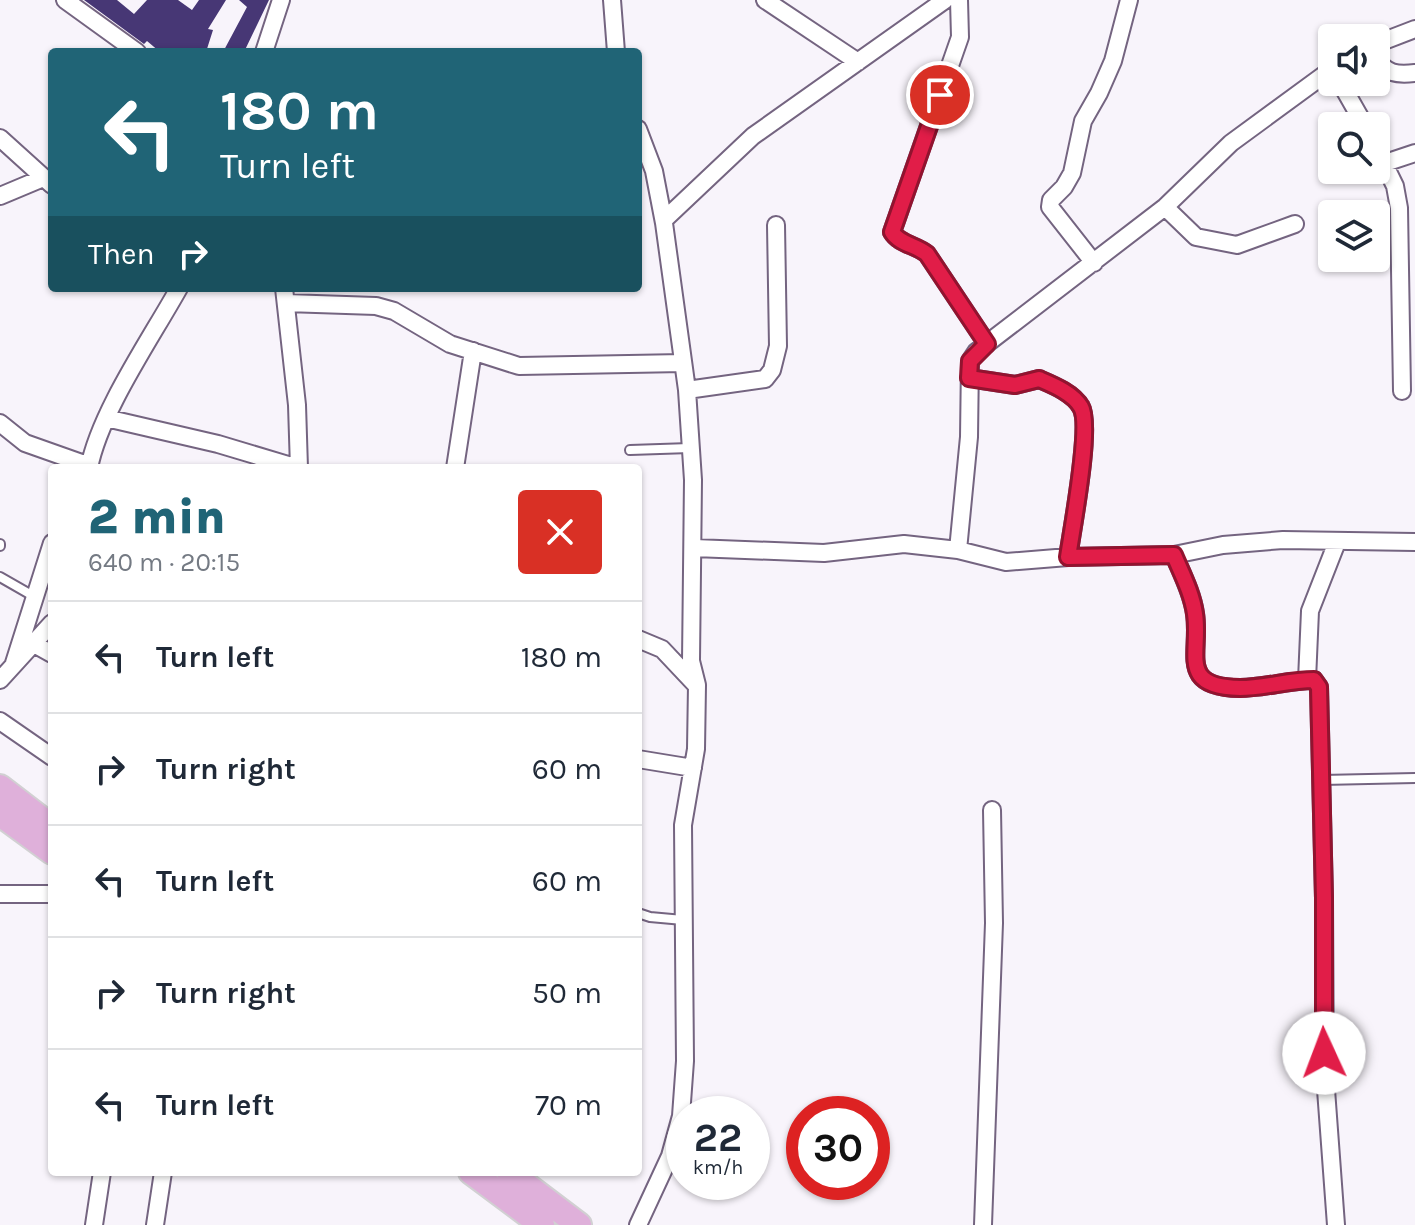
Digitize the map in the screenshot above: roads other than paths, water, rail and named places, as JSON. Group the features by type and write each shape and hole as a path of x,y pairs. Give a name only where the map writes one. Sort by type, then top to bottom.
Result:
{"main road":[{"path":"0,787 48,824"},
{"path":"0,814 48,849"},
{"path":"476,1176 542,1225"},
{"path":"514,1176 579,1225"}],"street":[{"path":"65,0 131,48"},
{"path":"265,48 281,0"},
{"path":"612,0 616,48"},
{"path":"765,0 858,62"},
{"path":"664,220 753,136 945,0"},
{"path":"959,0 960,37 892,232 896,239 927,254 987,344"},
{"path":"1094,263 1050,207 1051,200 1072,173 1083,121 1113,61 1129,0"},
{"path":"1390,39 1415,29"},
{"path":"1390,72 1415,73"},
{"path":"958,550 969,437 970,361 987,344 1165,207 1231,143 1318,79"},
{"path":"0,138 48,182"},
{"path":"638,1225 670,1156 681,1116 685,1061 683,825 696,749 697,685 691,661 694,548 687,390 664,220 654,171 642,140"},
{"path":"1390,161 1415,153"},
{"path":"1390,174 1407,220 1408,298 1402,391"},
{"path":"0,196 48,182"},
{"path":"1165,207 1196,237 1237,245 1295,224"},
{"path":"687,390 765,379 772,370 778,346 776,225"},
{"path":"90,464 93,447 106,418 177,292"},
{"path":"299,464 297,405 285,296 376,306 394,311 450,344 519,366 683,363"},
{"path":"456,464 473,351"},
{"path":"969,378 1015,385 1039,379 1063,392 1082,408 1085,419 1081,466 1068,557"},
{"path":"106,418 218,444 286,464"},
{"path":"0,423 25,443 57,461"},
{"path":"694,548 824,553 904,544 958,550 1006,562 1068,557 1174,555 1223,545 1283,540 1415,542"},
{"path":"1307,680 1310,611 1337,542"},
{"path":"1174,555 1192,598 1196,617 1193,655 1197,670 1206,681 1221,687 1243,688 1314,680 1319,687 1325,1076 1336,1225"},
{"path":"14,663 48,556"},
{"path":"0,680 48,628"},
{"path":"642,641 662,649 697,685"},
{"path":"34,644 48,652"},
{"path":"0,721 48,754"},
{"path":"642,760 693,768"},
{"path":"983,1225 994,923 992,810"},
{"path":"0,894 48,894"},
{"path":"94,1225 101,1176"},
{"path":"155,1225 162,1176"}],"lane":[{"path":"630,450 691,448"},
{"path":"0,577 36,597"},
{"path":"1322,780 1415,778"},
{"path":"642,914 683,920"}]}
